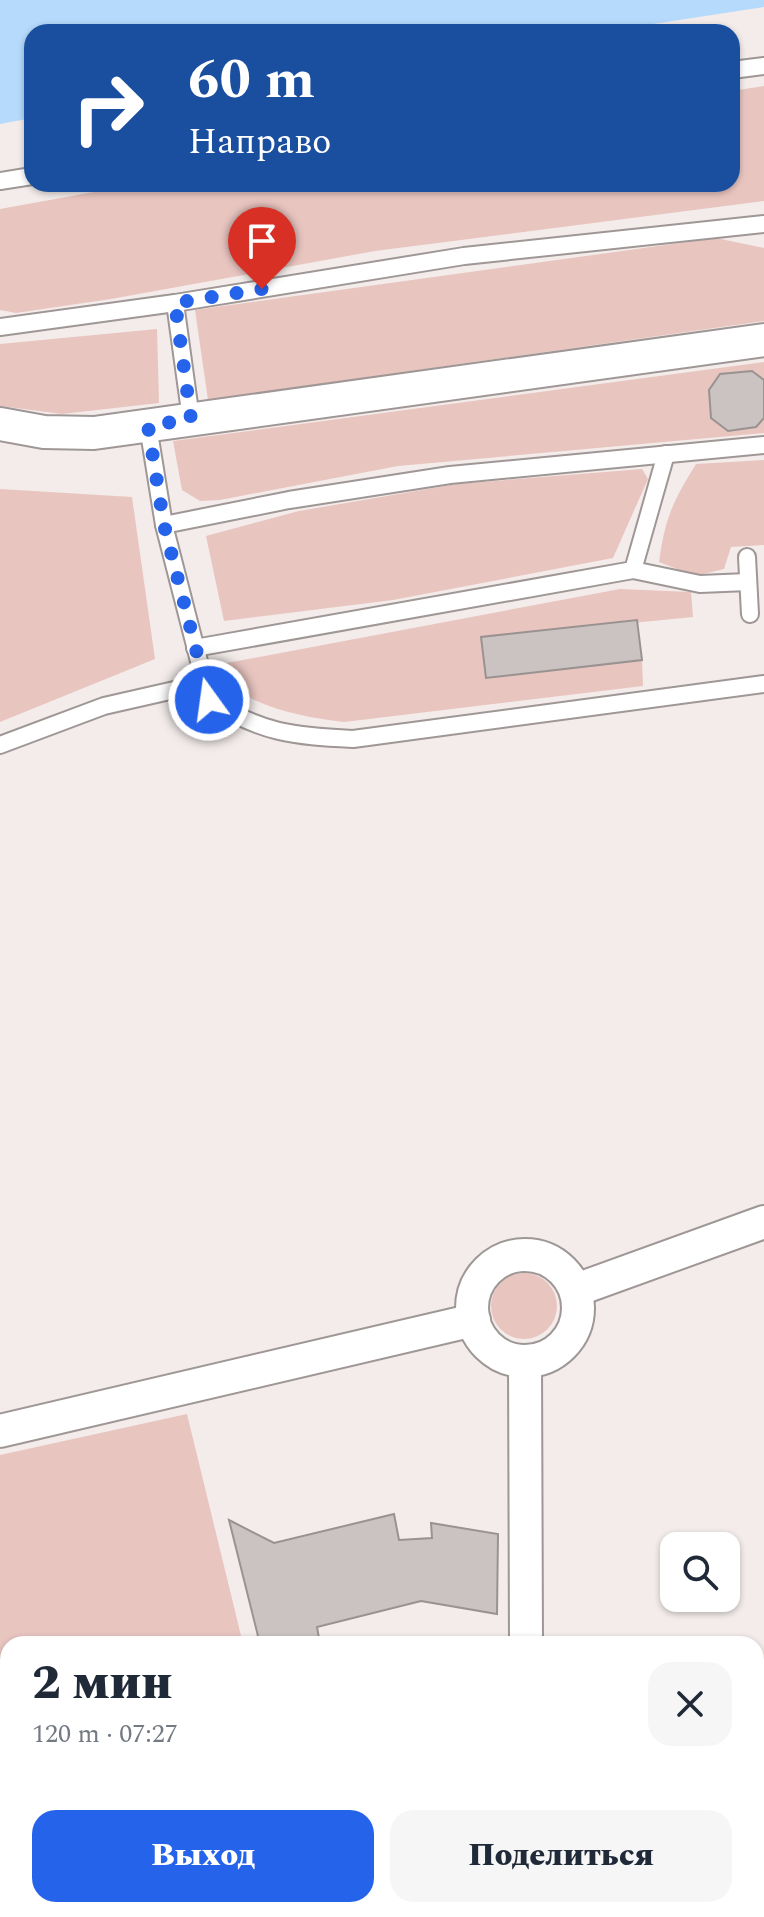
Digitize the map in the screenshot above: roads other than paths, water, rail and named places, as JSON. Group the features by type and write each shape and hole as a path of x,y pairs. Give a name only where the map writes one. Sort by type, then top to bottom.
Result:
{"street":[{"path":"0,424 44,432 94,433 764,340"},
{"path":"576,1290 764,1222"},
{"path":"516,1255 535,1255 552,1261 567,1273 576,1290 579,1310 574,1330 562,1347 545,1358 525,1361 504,1357 487,1345 474,1320 474,1291 484,1274 498,1261 516,1255"},
{"path":"0,1431 474,1320"},
{"path":"525,1361 526,1636"}],"lane":[{"path":"740,69 764,66"},
{"path":"0,181 24,177"},
{"path":"0,327 175,303 464,256 764,224"},
{"path":"175,303 191,419"},
{"path":"148,426 164,525 209,700 245,722 291,736 353,739 764,684"},
{"path":"164,525 289,500 450,475 764,445"},
{"path":"633,570 666,454"},
{"path":"747,557 750,614"},
{"path":"195,648 633,570 700,584 748,582"},
{"path":"0,745 104,706 205,683"}],"water":[{"path":"0,0 764,0 764,7 653,24 24,24 24,120 0,124"}]}
